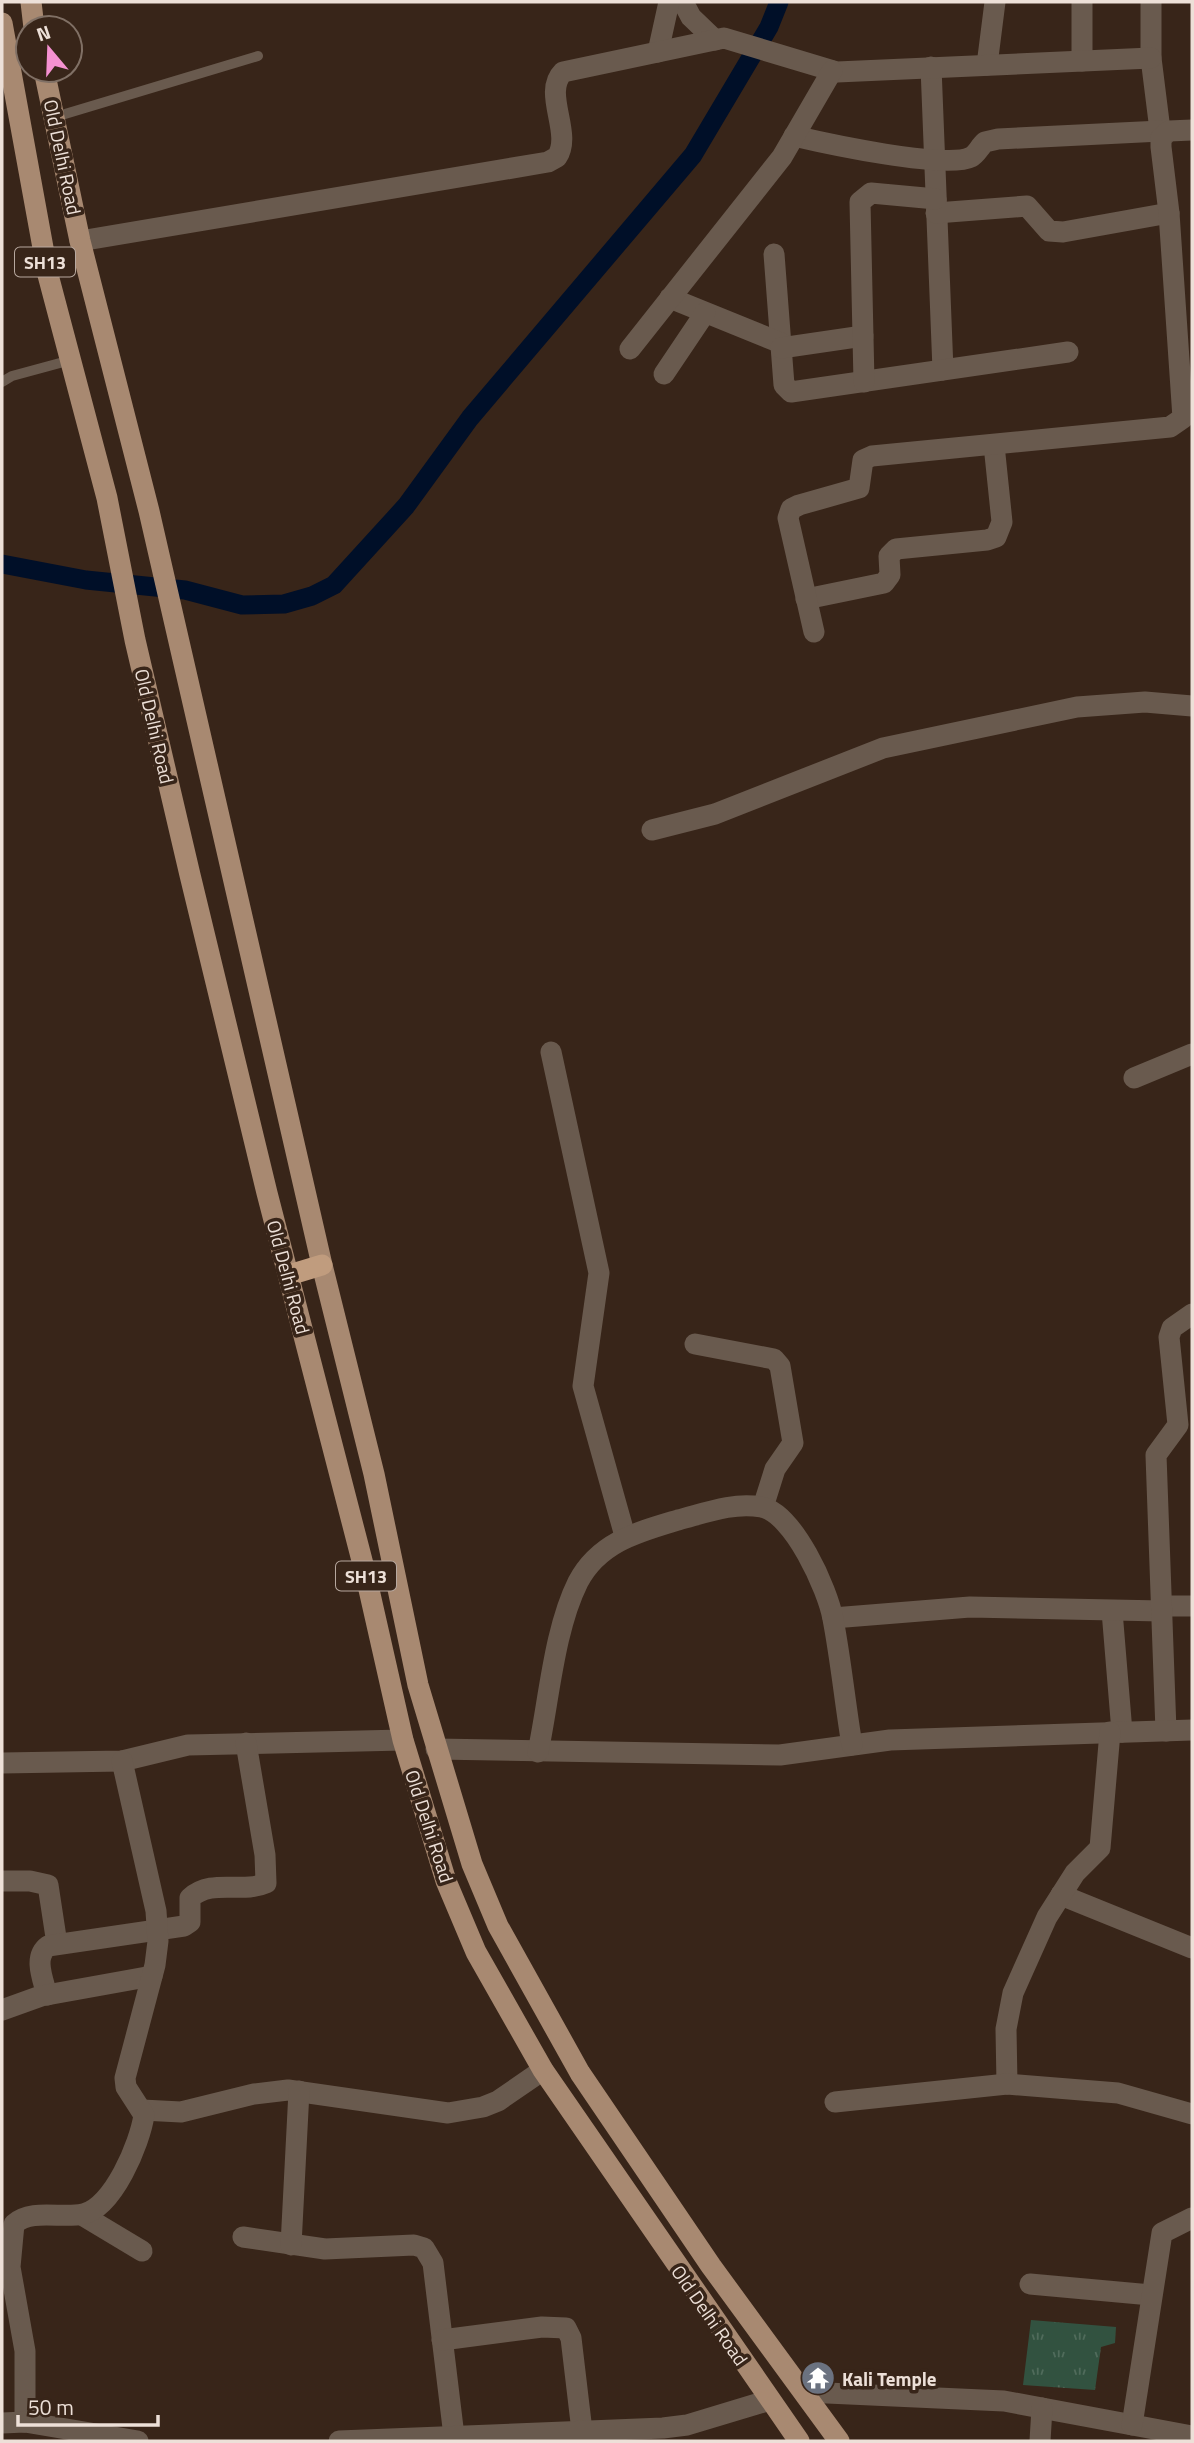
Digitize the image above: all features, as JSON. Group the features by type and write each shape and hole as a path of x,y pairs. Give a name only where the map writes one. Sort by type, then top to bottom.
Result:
{"highway":[{"path":"289,1275 322,1265"}],"main road":[{"name":"Old Delhi Road","path":"2,23 28,181 48,275 107,498 132,625 289,1275 365,1572 403,1740 446,1881 466,1929 543,2070 799,2441"},
{"name":"Old Delhi Road","path":"47,84 80,240 192,691 322,1265 374,1474 418,1685 472,1864 498,1926 580,2073 711,2266 839,2441"}],"street":[{"path":"658,52 668,2"},
{"path":"683,2 691,17 725,39 832,71 1151,58"},
{"path":"987,65 995,2"},
{"path":"1082,2 1083,61"},
{"path":"1151,2 1151,58 1169,213 1183,267 1186,347 1183,418 1170,426"},
{"path":"80,240 548,162 557,157 563,142 557,78 572,70 725,39"},
{"path":"931,67 943,370"},
{"path":"630,349 750,200 794,135 832,71"},
{"path":"794,135 878,153 969,158 985,142 998,139 1161,134 1192,130"},
{"path":"864,382 862,198 871,193 936,206 1027,206 1049,230 1063,232 1169,213"},
{"path":"774,254 784,385 791,392 1068,352"},
{"path":"670,298 781,346 863,336"},
{"path":"664,374 705,313"},
{"path":"814,632 788,527 791,509 859,488 863,460 872,456 1192,426"},
{"path":"806,599 884,583 890,575 889,556 896,549 996,537 1003,522 994,445"},
{"path":"652,830 715,814 852,758 894,745 1077,707 1145,702 1192,706"},
{"path":"551,1052 599,1273 583,1386 625,1536"},
{"path":"1134,1078 1192,1054"},
{"path":"1166,1731 1156,1455 1182,1435 1178,1425 1169,1337 1172,1328 1192,1314"},
{"path":"695,1344 775,1359 780,1366 793,1443 775,1469 763,1507"},
{"path":"538,1752 564,1624 575,1591 588,1567 603,1551 625,1536 726,1507 763,1507 779,1516 793,1533 820,1580 833,1618 852,1745"},
{"path":"833,1618 970,1606 1112,1611 1192,1606"},
{"path":"1007,2084 1006,2029 1013,1993 1040,1930 1061,1895 1075,1873 1100,1848 1116,1732 1112,1611"},
{"path":"436,1749 766,1755 890,1740 1192,1730"},
{"path":"2,1763 122,1761 188,1745 403,1740"},
{"path":"47,1995 39,1960 42,1951 57,1944 157,1929 175,1929 190,1922 190,1898 204,1889 257,1887 266,1883 265,1855 246,1743"},
{"path":"26,2422 25,2351 10,2267 14,2224 28,2216 82,2215 99,2207 118,2184 143,2123 142,2110 126,2087 125,2078 152,1976 157,1929 156,1911 122,1761"},
{"path":"2,1881 30,1881 48,1885 57,1944"},
{"path":"1061,1895 1192,1948"},
{"path":"2,2010 47,1995 152,1976"},
{"path":"142,2110 181,2112 254,2094 299,2091 447,2113 483,2107 498,2101 543,2070"},
{"path":"835,2102 1007,2084 1118,2094 1192,2115"},
{"path":"291,2245 299,2091"},
{"path":"82,2215 142,2251"},
{"path":"1132,2425 1162,2233 1192,2218"},
{"path":"243,2237 325,2249 414,2245 424,2248 433,2263 454,2436"},
{"path":"1030,2284 1151,2295"},
{"path":"442,2340 542,2327 566,2328 570,2338 582,2431"},
{"path":"805,2392 961,2398 1042,2408 1192,2436"},
{"path":"339,2441 687,2425 770,2400"},
{"path":"1040,2441 1042,2408"},
{"path":"2,2423 26,2422 138,2441"}],"lane":[{"path":"55,117 258,56"},
{"path":"2,382 12,376 71,360"}],"green space":[{"path":"1031,2320 1116,2327 1115,2343 1101,2347 1095,2390 1023,2385"}],"waterway":[{"path":"2,564 86,580 185,590 242,605 284,604 312,596 334,585 406,506 470,418 693,155 769,27 779,2"}],"place":[{"name":"Kali Temple","path":"818,2378"}]}
